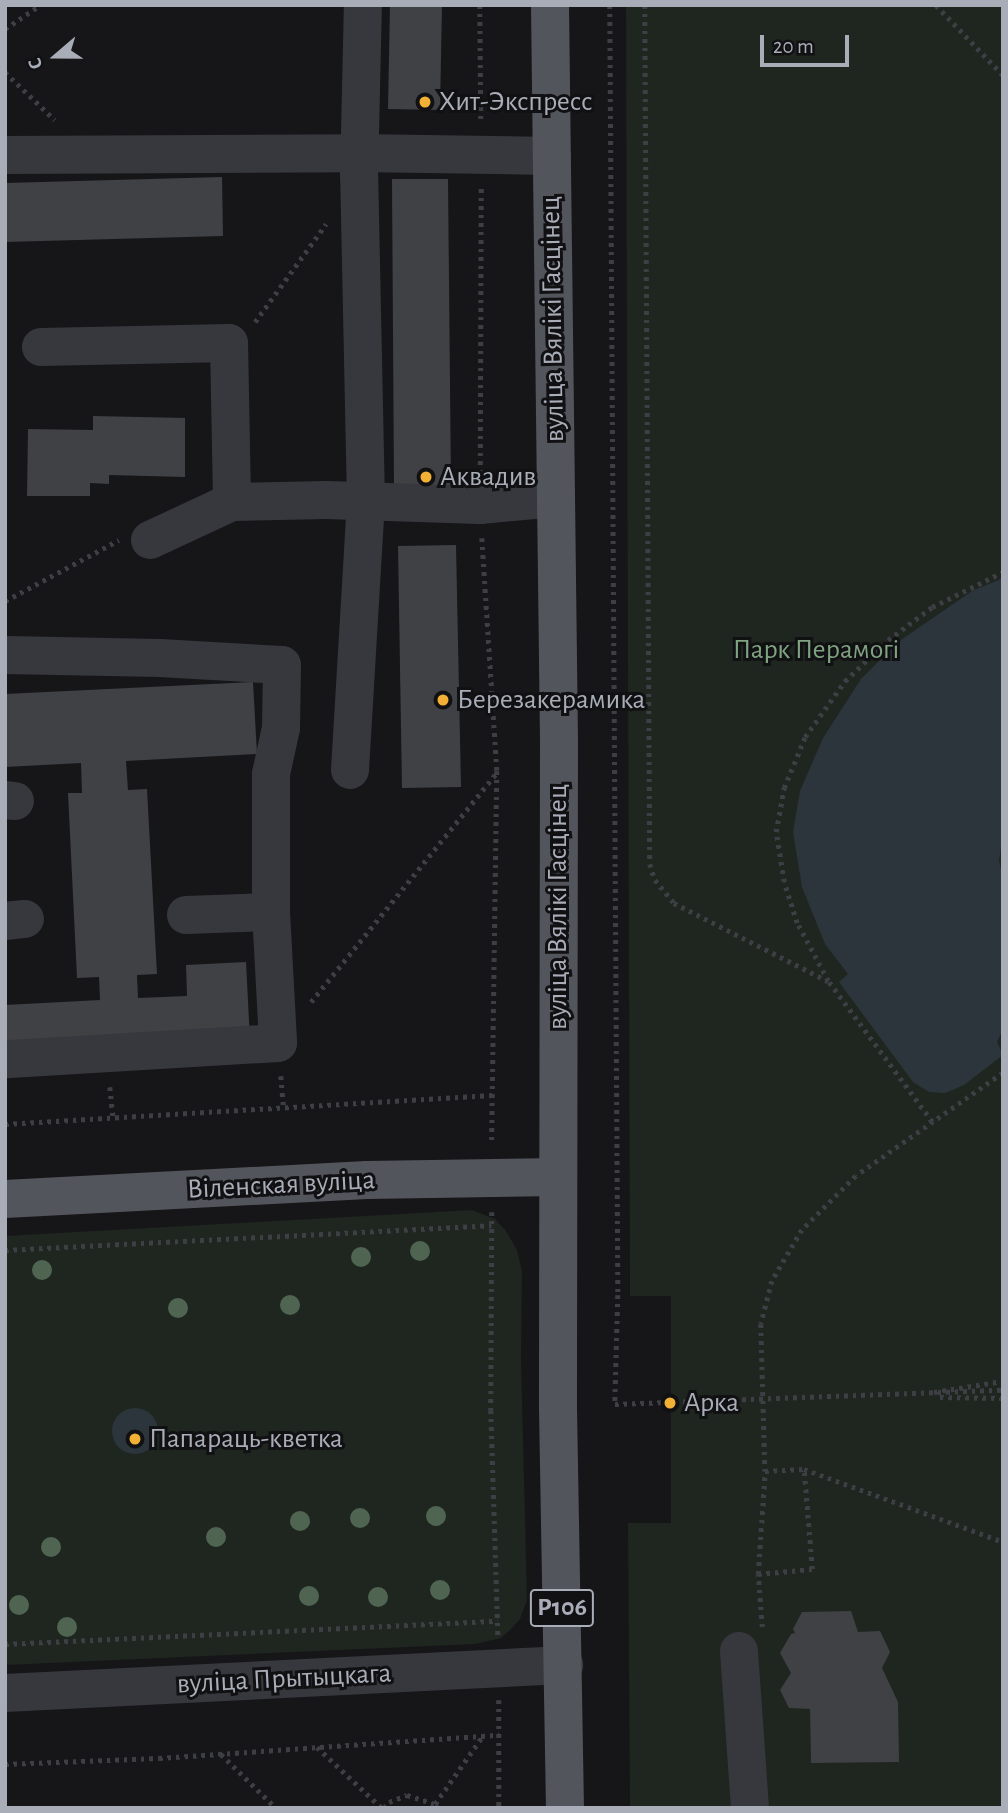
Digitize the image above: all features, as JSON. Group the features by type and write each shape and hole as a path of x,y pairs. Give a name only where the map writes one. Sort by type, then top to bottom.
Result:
{"main road":[{"name":"вуліца Вялікі Гасцінец","path":"550,5 565,1808"},
{"name":"Віленская вуліца","path":"5,1199 380,1179 558,1177"}],"street":[{"path":"351,770 366,502 359,153 363,5"},
{"path":"5,155 481,153 552,156"},
{"path":"40,347 229,343 232,502"},
{"path":"150,540 232,502 480,505 555,498"},
{"path":"5,655 160,658 282,665 281,727 271,774 271,912 278,1043 5,1059"},
{"path":"186,915 271,912"},
{"path":"739,1651 750,1808"},
{"name":"вуліца Прытыцкага","path":"5,1693 564,1665"}],"path":[{"path":"5,29 40,5"},
{"path":"480,5 480,505 497,771 492,1142"},
{"path":"610,5 618,1281 615,1404 908,1396 1003,1398"},
{"path":"645,5 650,864 654,880 674,903 828,981"},
{"path":"936,5 1003,75"},
{"path":"5,72 91,154"},
{"path":"932,1122 828,981 797,923 784,882 776,832 784,788 805,737 845,681 888,640 932,607 1003,572"},
{"path":"278,1043 497,771"},
{"path":"739,1651 763,1648 758,1574 765,1471 761,1324 772,1281 802,1230 856,1176 1003,1073"},
{"path":"5,1124 492,1095"},
{"path":"492,1211 491,1410 498,1641"},
{"path":"5,1250 491,1225"},
{"path":"908,1396 1003,1381"},
{"path":"908,1396 1003,1390"},
{"path":"765,1471 804,1469 1003,1542"},
{"path":"758,1574 812,1569 804,1469"},
{"path":"5,1644 497,1621"},
{"path":"499,1694 499,1808"},
{"path":"5,1765 221,1754 499,1735"},
{"path":"317,1748 383,1808 388,1802 407,1795 436,1806 482,1736"},
{"path":"221,1754 276,1808"}],"green space":[{"name":"Парк Перамогі","path":"626,5 1003,5 1003,1808 630,1808 628,1523 671,1523 671,1296 630,1296"},
{"path":"472,1210 495,1219 506,1231 517,1250 522,1271 521,1359 527,1600 520,1619 511,1629 501,1638 475,1644 5,1665 5,1236"}],"shaded area":[{"path":"1003,578 1003,833 999,861 1003,877 1003,1029 997,1042 1003,1055 964,1085 945,1093 929,1092 913,1082 839,982 848,974 825,944 802,887 793,832 800,791 823,738 861,679 898,642 972,591"},
{"path":"135,1408 151,1415 158,1431 151,1447 135,1454 119,1447 112,1431 119,1415"}],"building":[{"path":"390,5 442,5 440,110 388,109"},
{"path":"222,177 223,236 5,242 5,183"},
{"path":"392,179 448,179 451,488 394,488"},
{"path":"93,416 185,418 185,477 109,475 109,484 90,483 90,496 27,496 28,429 93,430"},
{"path":"456,545 461,787 402,788 398,546"},
{"path":"253,682 257,754 126,761 128,790 147,789 157,974 137,975 138,998 187,996 186,965 246,962 250,1040 5,1053 5,1005 100,1000 99,977 77,978 68,793 82,793 81,763 5,767 5,694"},
{"path":"851,1611 858,1632 880,1631 890,1652 882,1668 898,1702 899,1762 811,1763 810,1709 789,1708 780,1690 791,1673 780,1653 791,1634 795,1633 793,1629 802,1612"}],"place":[{"name":"Хит-Экспресс","path":"425,102"},
{"name":"Аквадив","path":"426,477"},
{"name":"Березакерамика","path":"443,700"},
{"name":"Арка","path":"670,1403"},
{"name":"Папараць-кветка","path":"135,1439"}]}
